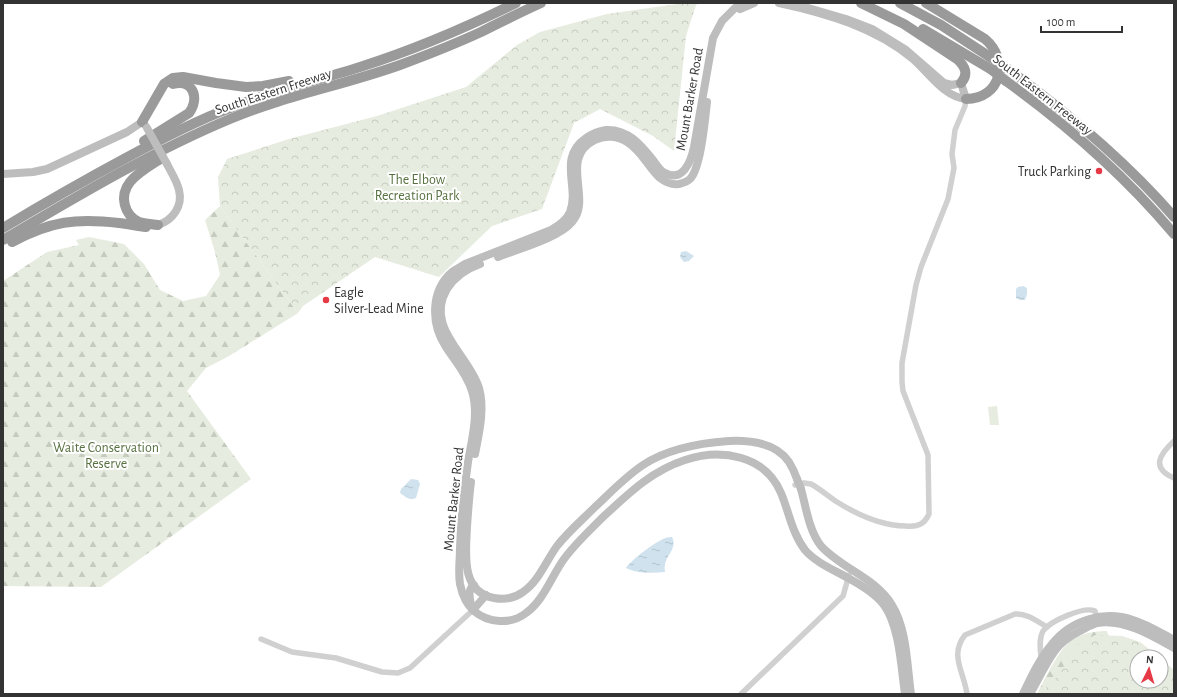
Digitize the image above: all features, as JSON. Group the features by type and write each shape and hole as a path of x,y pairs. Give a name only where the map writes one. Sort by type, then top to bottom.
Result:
{"highway":[{"name":"South Eastern Freeway","path":"3,228 86,179 180,129 260,96 396,55 450,34 516,3"},
{"name":"South Eastern Freeway","path":"3,240 187,138 231,118 399,65 460,41 541,3"},
{"path":"861,3 904,24 957,58 965,70 964,77 960,83"},
{"name":"South Eastern Freeway","path":"875,3 937,36 992,70 1061,123 1125,181 1174,234"},
{"name":"South Eastern Freeway","path":"900,3 941,26 990,57 1066,113 1130,171 1174,218"},
{"path":"926,3 986,39 997,54 1000,71 993,86 982,96 966,101"},
{"path":"144,125 164,84 168,80 175,78 183,77 246,87 263,86 396,55"},
{"path":"86,179 126,151 189,113 195,102 194,94 191,89 187,85 181,83 171,85 164,92 144,125"},
{"path":"158,225 146,224 139,221 131,216 126,207 124,194 128,184 133,178 172,152 272,104"},
{"path":"3,247 36,230 64,222 104,222 147,227 158,225"}],"main road":[{"name":"Mount Barker Road","path":"744,3 735,8 722,21 713,38 694,147 691,160 685,169 680,173 672,174 663,172 637,142 630,136 622,133 605,130 589,136 582,141 573,154 570,173 572,204 566,218 561,224 551,230 465,264 452,272 445,280 440,290 435,308 435,319 446,347 468,379 475,405 463,497 459,570 462,594 473,610 486,618 502,621 517,618 526,614 540,600 559,566 577,543 635,487 666,467 688,459 724,454 740,457 762,468 771,476 782,496 797,536 806,551 816,559 877,588 887,598 892,605 902,631 911,694"},
{"name":"Mount Barker Road","path":"754,3 733,13 724,24 716,39 700,148 695,170 691,178 675,185 666,182 654,172 636,149 628,142 604,137 596,140 586,146 579,157 577,164 576,177 579,207 574,221 569,226 548,238 477,265 464,272 451,281 444,294 440,308 443,328 454,347 474,375 480,394 481,419 469,497 466,547 467,570 474,585 486,595 506,599 514,597 523,592 536,579 562,540 620,483 644,465 680,450 708,444 739,440 763,444 777,450 789,462 817,540 849,574 884,605 892,619 896,634 905,694"},
{"path":"779,3 848,23 876,34 906,53 924,68 947,92 966,101"},
{"path":"791,3 846,19 872,29 892,40 906,50 944,83 954,85 960,83 966,101"},
{"path":"3,174 33,172 47,169 144,125 167,164 180,191 180,200 177,210 166,222 158,225"},
{"path":"473,610 469,594 470,588 474,585"},
{"path":"473,610 486,595"},
{"path":"1023,694 1041,661 1053,643 1064,632 1084,621 1118,616 1133,620 1174,640"},
{"path":"1030,694 1046,664 1061,644 1071,635 1097,620 1128,626 1148,634 1174,648"}],"street":[{"path":"797,484 811,484 855,512 887,525 915,526 922,524 927,519 930,507 928,455 919,429 903,392 902,363 921,267 944,209 953,179 954,168 952,154 954,130 966,101"},
{"path":"1174,441 1164,451 1161,456 1160,464 1163,472 1174,478"},
{"path":"741,694 843,596 849,574"},
{"path":"1041,661 1041,641 1047,627 1066,616 1091,609 1095,610 1097,620"},
{"path":"261,638 292,652 336,658 382,672 398,673 410,668 473,610"},
{"path":"967,694 957,655 957,648 965,635 1015,614 1028,616 1047,627"}],"green space":[{"name":"The Elbow Recreation Park","path":"684,3 700,3 696,5 686,36 674,151 653,136 600,109 574,123 542,209 492,226 439,277 375,257 303,306 298,313 220,206 218,177 227,159 289,139 377,116 466,87 517,45 540,32 607,14"},
{"name":"Waite Conservation Reserve","path":"220,206 298,313 229,356 206,368 187,391 251,479 101,587 3,586 3,281 47,252 79,245 76,240 89,237 124,244 144,264 160,290 183,301 206,296 220,275 215,252 205,220"},
{"path":"997,406 999,425 990,425 988,407"},
{"path":"1107,631 1111,647 1129,676 1129,689 1137,689 1140,694 1037,694 1053,664 1068,643 1077,637 1094,632"},
{"path":"1095,635 1122,636 1140,642 1149,649 1129,649 1129,689 1169,689 1169,666 1174,670 1174,694 1040,694 1060,674 1073,647"}],"water":[{"path":"686,251 694,256 689,261 684,262 680,257 681,252"},
{"path":"1023,286 1027,288 1027,294 1025,300 1020,300 1016,298 1016,289"},
{"path":"411,479 418,480 420,484 416,498 411,499 400,493 401,489"},
{"path":"668,537 672,537 674,545 666,561 665,572 640,572 626,568 644,551"}],"place":[{"name":"Truck Parking","path":"1099,171"},
{"name":"Eagle Silver-Lead Mine","path":"326,300"}]}
